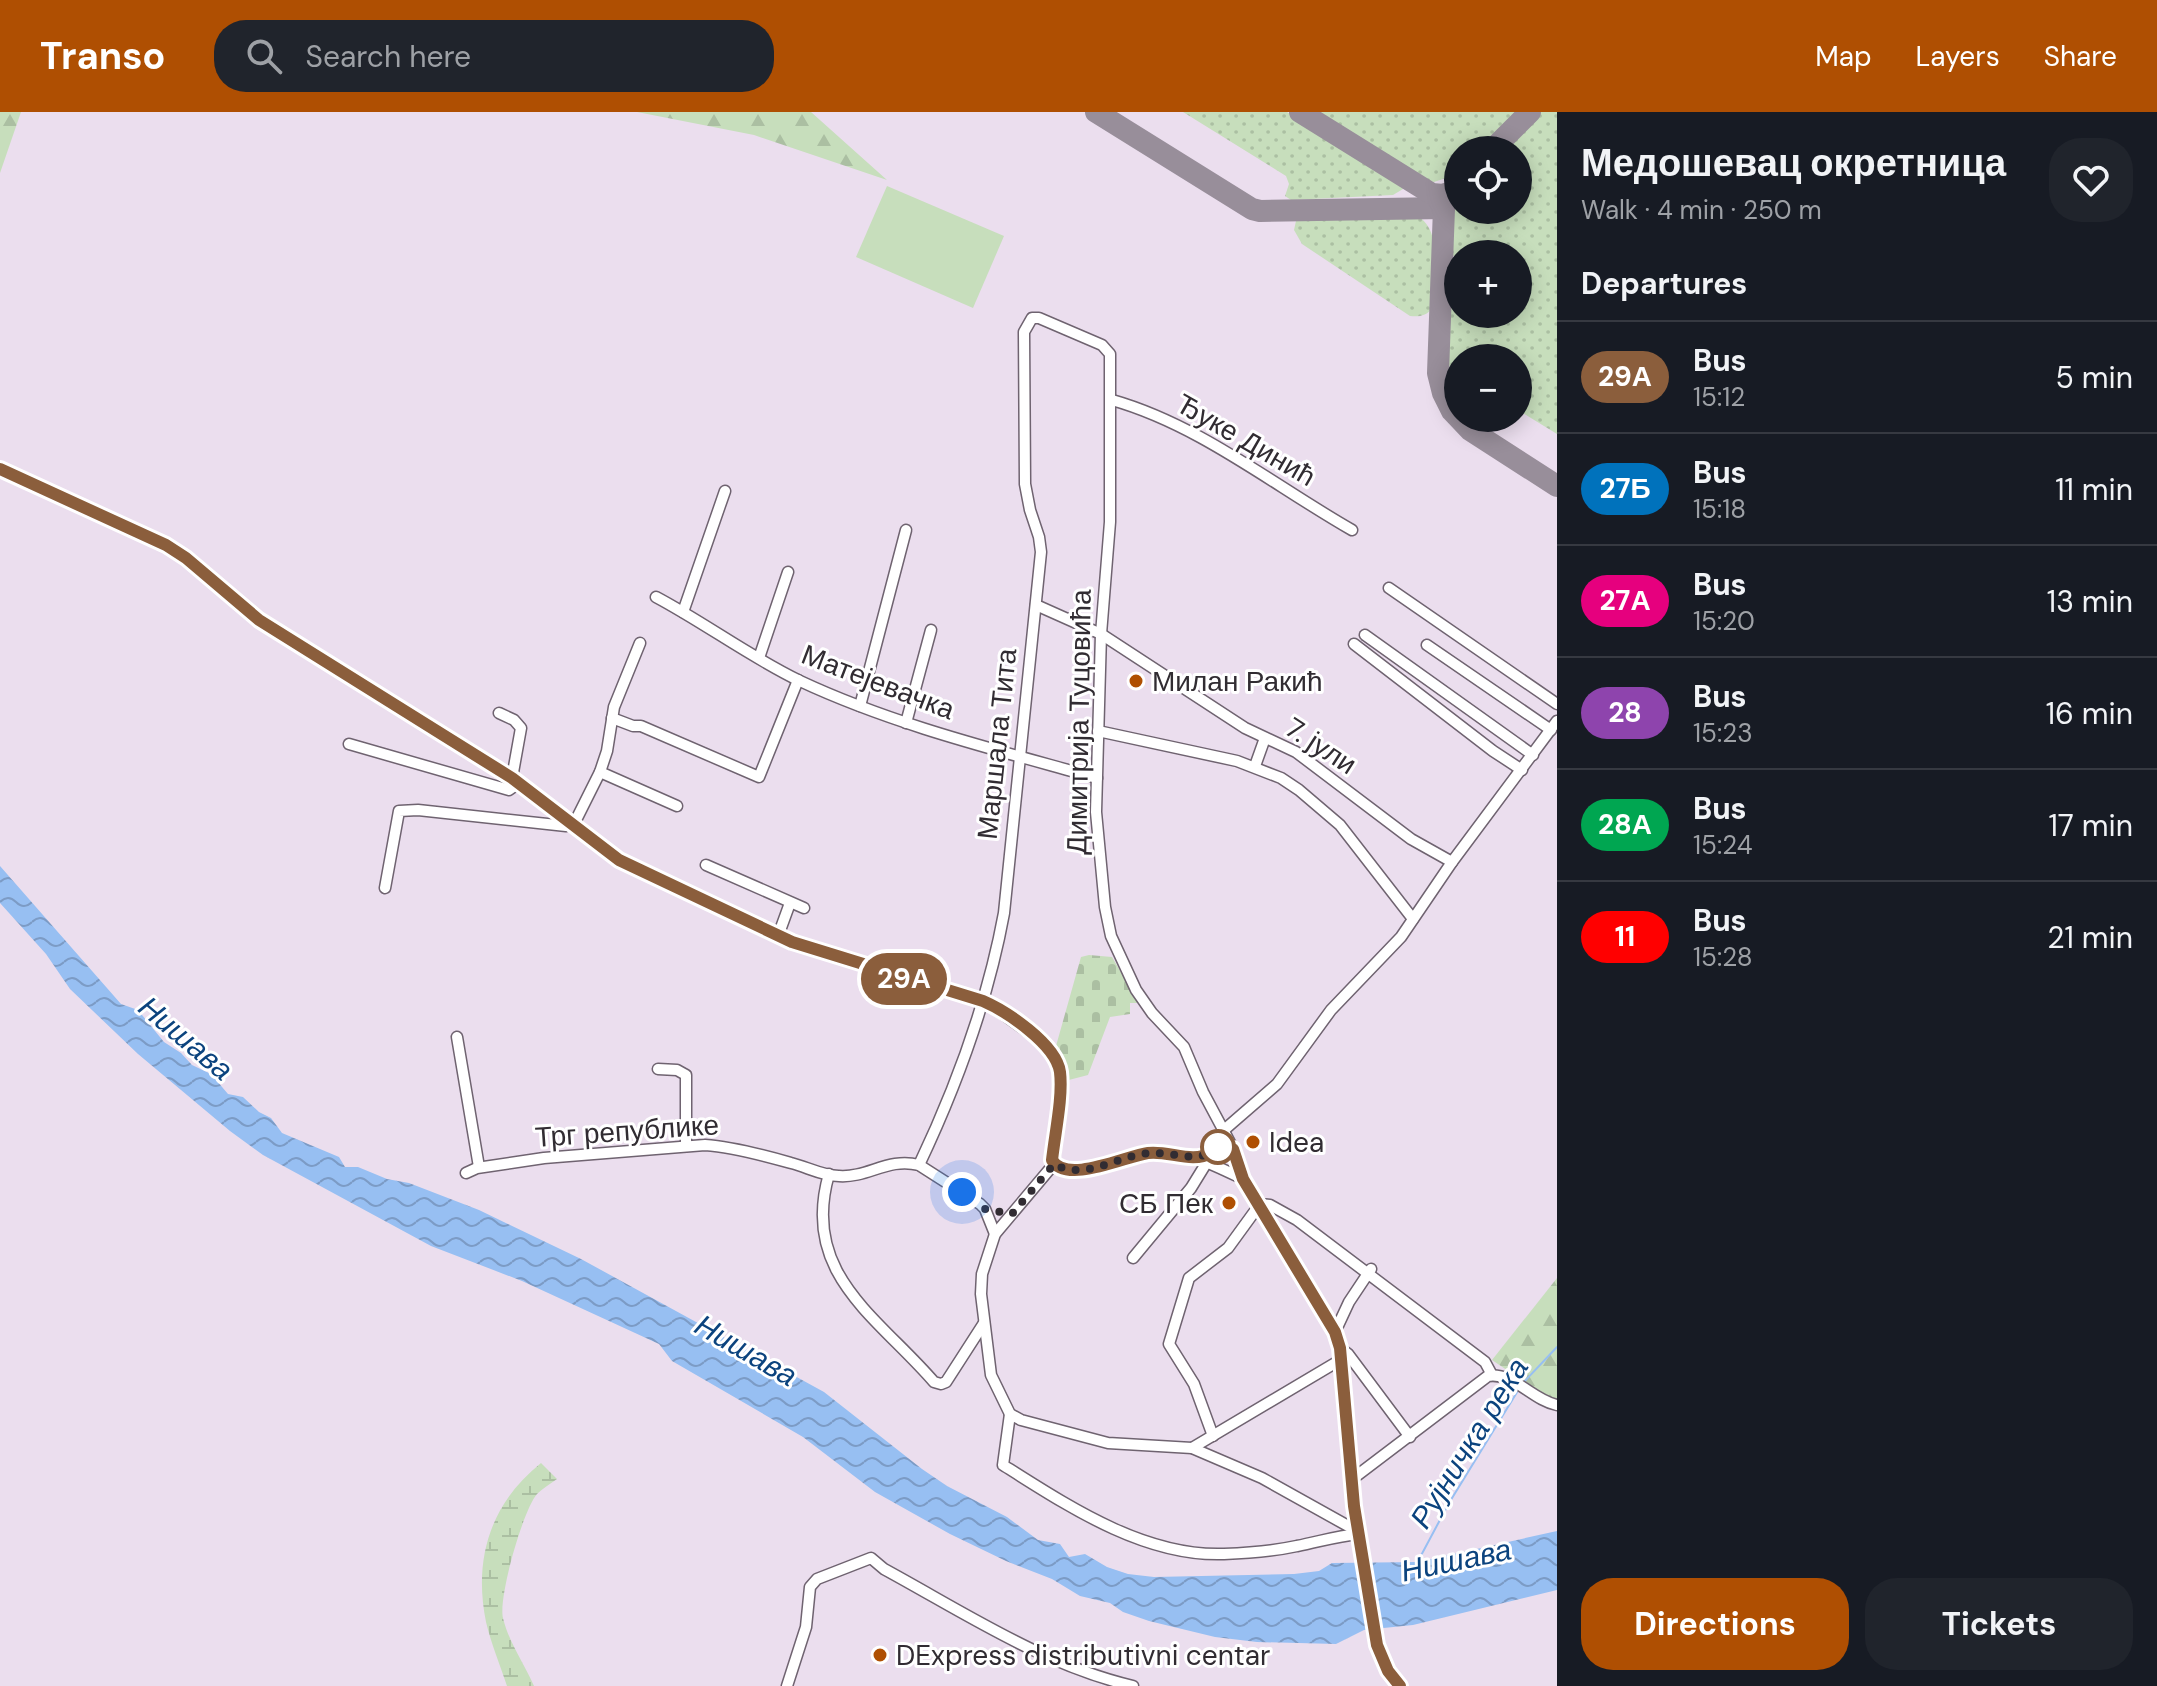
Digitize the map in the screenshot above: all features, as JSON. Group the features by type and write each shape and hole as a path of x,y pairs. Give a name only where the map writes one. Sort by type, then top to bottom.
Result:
{"street":[{"name":"Димитрија Туцовића","path":"1032,318 1047,320 1107,349 1110,354 1110,522 1101,634 1097,778 1101,879 1111,936 1144,1003 1184,1047 1203,1092 1216,1149 1235,1152 1243,1179 1335,1332 1341,1353"},
{"name":"Маршала Тита","path":"919,1165 946,1107 983,1001 1004,913 1041,552 1025,484 1024,340 1026,325 1032,318"},
{"name":"Ђуке Динић","path":"1112,400 1151,413 1193,433 1352,530"},
{"path":"0,469 166,545 186,558 259,620 516,780 619,860 778,936 887,974 983,1001 1032,1033 1049,1050 1060,1073 1054,1164 995,1234 982,1274 991,1375 1010,1414 1003,1465 1071,1507 1154,1543 1183,1551 1224,1554 1296,1546 1358,1533"},
{"path":"683,612 725,491"},
{"path":"860,706 906,530"},
{"path":"759,658 788,572"},
{"path":"1389,588 1557,704"},
{"name":"Матејевачка","path":"656,597 798,680 860,706 906,723 1097,778"},
{"name":"7. јули","path":"1036,605 1101,634 1245,728 1296,752 1411,839 1452,862"},
{"path":"906,723 931,630"},
{"path":"1365,635 1533,755"},
{"path":"385,888 399,811 566,826 574,824 600,772 612,718 640,643"},
{"path":"1354,644 1522,770"},
{"path":"1133,1258 1191,1188 1216,1149 1277,1084 1331,1010 1401,937 1452,862 1554,725 1427,645"},
{"path":"612,718 641,726 759,777 798,680"},
{"path":"349,744 509,790 516,780 521,728 514,720 499,713"},
{"path":"1098,731 1255,766 1299,790 1340,825 1413,919"},
{"path":"1255,766 1265,738"},
{"path":"600,772 677,806"},
{"path":"706,865 804,908"},
{"path":"778,936 790,903"},
{"path":"457,1037 479,1167"},
{"path":"658,1069 677,1070 686,1075 686,1146"},
{"name":"Трг републике","path":"466,1173 479,1167 544,1158 686,1146 731,1148 846,1176 897,1163 919,1165"},
{"path":"1054,1164 1065,1170 1074,1170 1149,1153 1216,1149"},
{"path":"1216,1149 1217,1168 1243,1179"},
{"path":"1225,1170 1232,1167 1236,1160"},
{"path":"919,1165 974,1199 985,1209 995,1234"},
{"path":"829,1174 822,1205 829,1257 860,1308 934,1382 946,1382 984,1323"},
{"path":"1213,1436 1194,1384 1170,1348 1171,1336 1189,1278 1228,1248 1260,1204 1284,1211 1370,1271 1485,1362 1492,1375"},
{"path":"985,1209 1012,1214"},
{"path":"1335,1332 1349,1302 1370,1271"},
{"path":"1341,1353 1351,1480 1361,1556 1377,1645 1395,1683"},
{"path":"1192,1448 1341,1353 1348,1354 1410,1437"},
{"path":"1351,1480 1480,1380 1492,1375 1504,1377 1540,1400 1557,1405"},
{"path":"1010,1414 1021,1420 1108,1443 1192,1448 1262,1478 1358,1533"},
{"path":"787,1686 806,1627 810,1587 817,1579 871,1558 884,1569 1043,1656 1083,1672 1133,1686"}],"green space":[{"path":"0,112 21,112 0,173"},
{"path":"637,112 811,112 887,180 754,135"},
{"path":"1183,112 1287,112 1394,178 1403,189 1393,195 1291,200 1285,196 1289,184 1286,176"},
{"path":"1314,112 1520,112 1497,136 1444,136 1444,179 1434,182 1419,178"},
{"path":"1541,112 1557,112 1557,434 1532,419 1532,344 1447,344 1448,328 1532,328 1532,240 1450,240 1451,224 1532,224 1532,136 1517,136"},
{"path":"887,186 1004,236 973,308 856,257"},
{"path":"1408,211 1425,222 1434,246 1433,304 1428,313 1420,316 1410,316 1302,244 1294,230 1296,221 1304,214"},
{"path":"1081,957 1112,957 1139,1003 1130,1003 1130,1014 1110,1017 1088,1075 1065,1081 1056,1046"},
{"path":"1557,1278 1557,1400 1544,1395 1492,1360"},
{"path":"541,1463 557,1479 537,1494 525,1517 508,1574 502,1608 509,1636 534,1686 507,1686 486,1622 482,1576 485,1554 498,1514 509,1496"}],"water":[{"name":"Нишава","path":"0,866 121,1004 138,1010 164,1042 192,1065 211,1074 228,1094 243,1097 271,1118 282,1133 339,1157 345,1167 358,1167 387,1179 409,1183 479,1210 581,1259 824,1392 947,1486 1007,1517 1038,1540 1060,1544 1069,1557 1085,1554 1107,1567 1128,1574 1154,1577 1294,1574 1319,1571 1332,1563 1418,1562 1557,1531 1557,1590 1413,1625 1364,1630 1336,1644 1257,1642 1215,1637 1149,1621 1123,1612 1110,1603 1080,1596 1052,1579 950,1534 875,1492 803,1437 672,1361 659,1344 522,1281 431,1246 263,1155 138,1054 70,989 46,954 0,903"}],"waterway":[{"name":"Рујничка река","path":"1522,1384 1557,1347"},
{"name":"Рујничка река","path":"1417,1563 1449,1503 1519,1389"}],"taxiway":[{"path":"1096,112 1252,209 1444,208"},
{"path":"1300,112 1432,194 1444,195"},
{"path":"1506,136 1530,112"},
{"path":"1438,199 1444,208 1438,373 1443,393 1452,411 1470,430 1557,486"}],"bus line":[{"name":"29А","path":"0,469 166,545 186,558 259,620 512,778 619,860 792,942 887,974 983,1001 998,1009 1042,1042 1058,1065 1060,1073 1052,1160 1059,1167 1065,1170 1084,1169 1149,1153 1196,1157 1213,1153 1221,1146 1233,1149 1243,1179 1335,1332 1340,1348 1357,1531 1377,1645 1388,1671 1400,1686"}],"place":[{"name":"Милан Ракић","path":"1136,681"},
{"name":"Idea","path":"1253,1142"},
{"name":"СБ Пек","path":"1229,1203"},
{"name":"DExpress distributivni centar","path":"880,1655"}],"route":[{"path":"962,1192 985,1209 1012,1214 1054,1164 1065,1170 1084,1169 1149,1153 1196,1157 1213,1153 1218,1147"}]}
